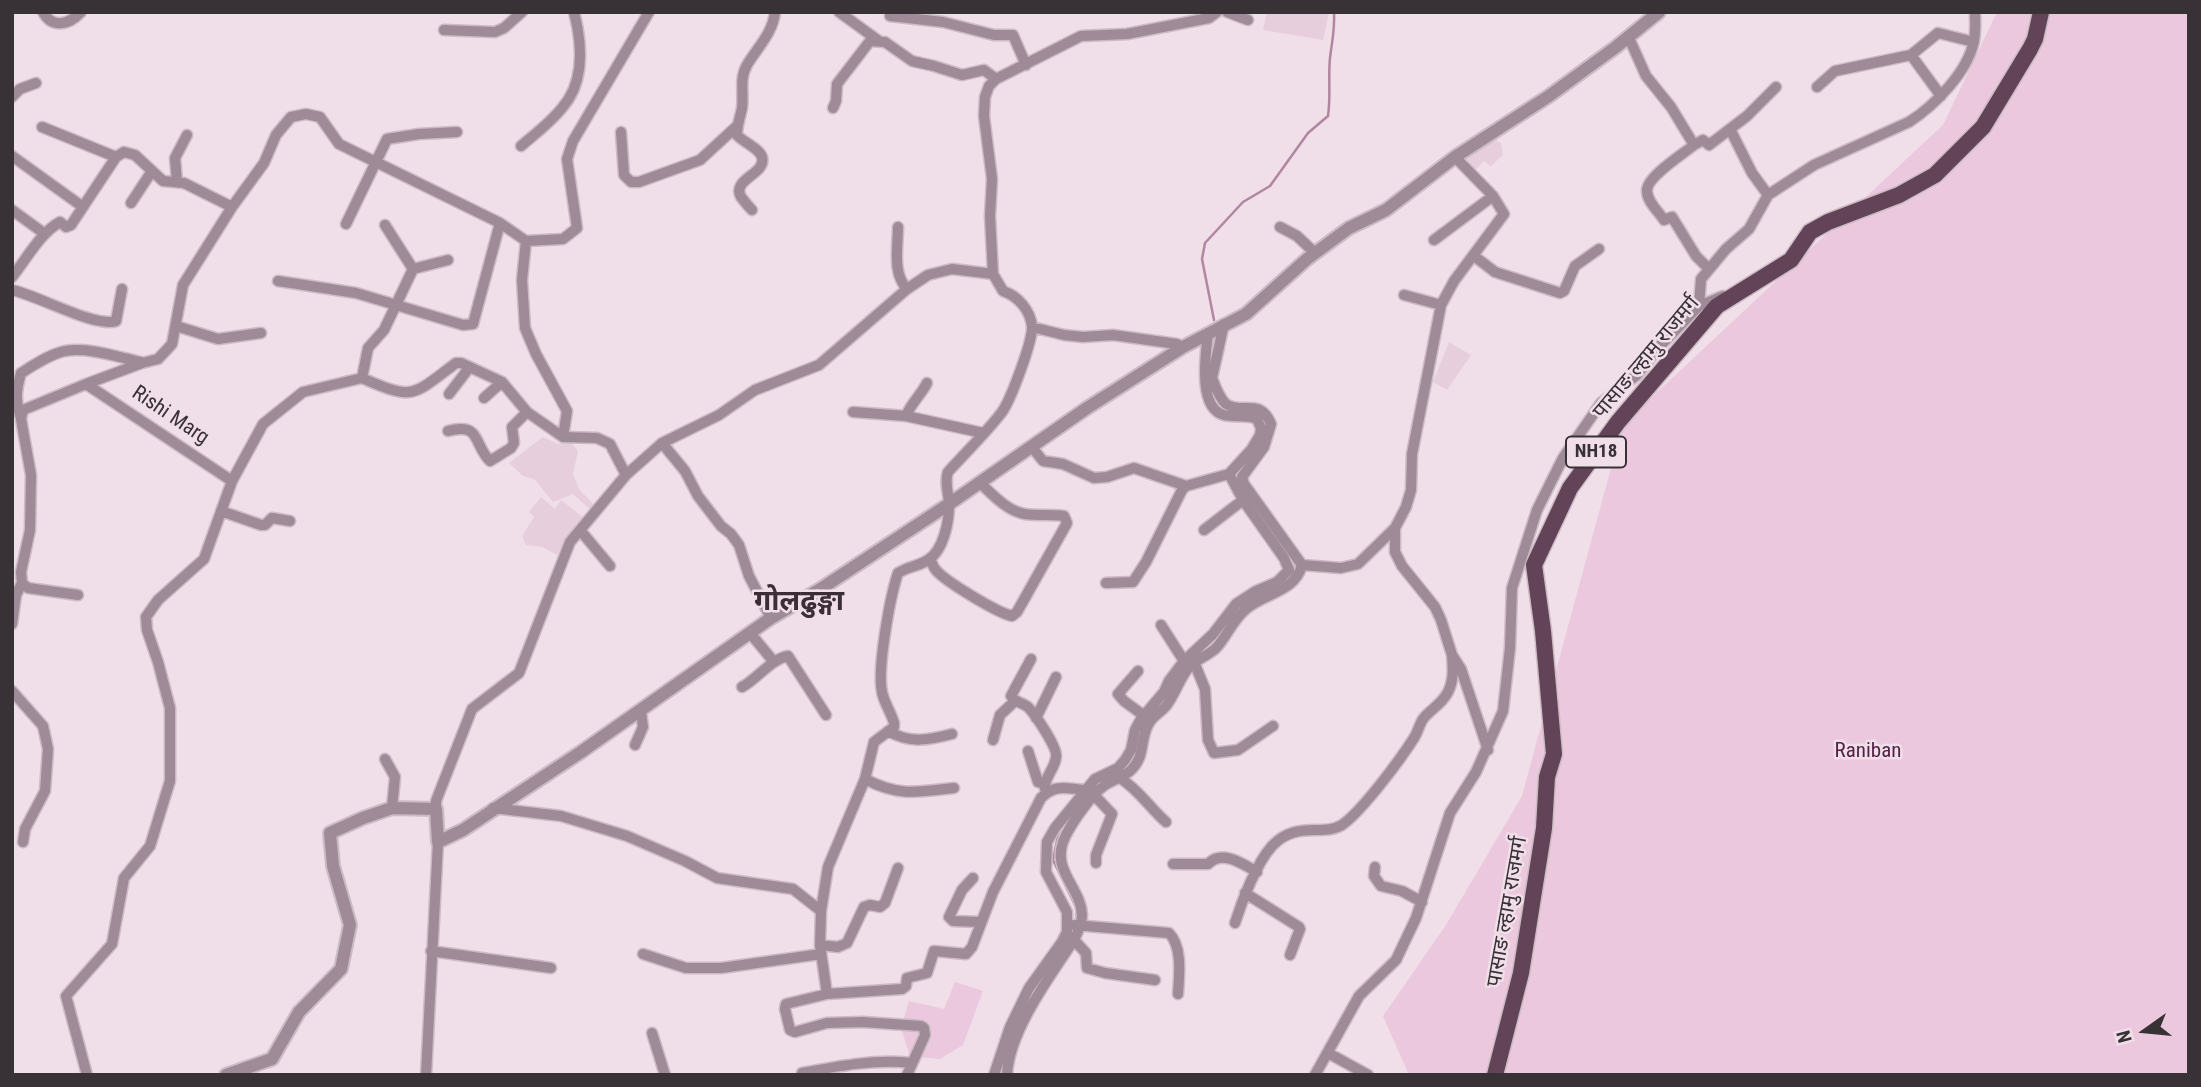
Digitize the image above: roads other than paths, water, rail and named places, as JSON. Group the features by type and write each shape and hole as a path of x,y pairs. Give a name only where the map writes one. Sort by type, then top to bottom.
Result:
{"main road":[{"name":"पासाङ ल्हामु राजमर्ग","path":"1495,1075 1521,973 1544,828 1547,777 1553,754 1543,631 1534,565 1570,488 1618,422 1717,306 1791,260 1810,232 1828,222 1899,195 1935,175 1983,127 2035,38 2041,12"}],"street":[{"path":"43,12 44,17 52,23 65,24 80,12"},
{"path":"444,30 495,32 504,28 522,12"},
{"path":"521,146 564,107 574,88 581,57 574,12"},
{"path":"21,419 23,410 158,359 172,344 183,285 232,207 264,163 276,135 291,117 306,114 320,117 339,144 500,223 526,241 563,239 577,228 568,159 573,141 649,12"},
{"path":"752,210 739,190 741,184 761,165 762,160 761,154 737,135 742,106 742,78 769,31 775,12"},
{"path":"839,12 879,41"},
{"path":"827,994 821,949 821,911 828,867 865,779 874,742 888,732 894,723 881,684 887,621 894,586 898,573 930,559 941,544 949,504 945,480 948,472 1003,411 1017,385 1032,327 1025,308 1016,295 1003,291 993,274 990,216 992,179 984,116 985,97 989,86 996,79 1081,36 1127,34 1209,18 1217,12"},
{"path":"1227,12 1248,20"},
{"path":"438,842 463,830 641,711 771,618 803,600 949,504 1087,408 1183,347 1256,306 1315,253 1349,228 1386,210 1455,157 1549,96 1629,38 1643,18 1659,12"},
{"path":"1699,306 1701,279 1708,268 1749,229 1768,195 1814,165 1909,122 1941,96 1961,71 1974,42 1975,12"},
{"path":"890,16 943,22 994,35 1013,35 1027,65"},
{"path":"1817,87 1835,71 1910,55 1938,33 1974,42"},
{"path":"1629,38 1646,76 1671,107 1694,145"},
{"path":"833,108 837,84 870,41 885,42 912,61 962,75 984,70 996,79"},
{"path":"1910,55 1941,96"},
{"path":"12,97 20,89 36,83"},
{"path":"1708,268 1696,256 1672,217 1664,220 1646,190 1651,179 1694,145 1703,140 1709,145 1747,116 1776,87"},
{"path":"621,132 624,176 631,182 639,182 700,160 737,126"},
{"path":"42,127 116,157"},
{"path":"1730,129 1752,173 1768,195"},
{"path":"346,224 387,139 457,132"},
{"path":"177,182 175,158 187,135"},
{"path":"12,277 57,223 60,222 66,227 71,225 116,157 124,152 135,155 163,181 184,183 232,207"},
{"path":"12,156 83,207"},
{"path":"1224,324 1212,378 1214,384 1228,405 1261,410 1266,413 1271,424 1264,447 1242,479 1252,498 1303,565 1341,568 1357,564 1395,528 1406,507 1411,490 1412,454 1441,305 1454,281 1504,214 1493,196 1455,157"},
{"path":"131,203 152,171"},
{"path":"1434,240 1493,196"},
{"path":"12,210 46,234"},
{"path":"278,281 356,293 463,325 473,324 500,223"},
{"path":"385,225 413,269"},
{"path":"898,227 898,272 900,281 907,289"},
{"path":"1280,227 1297,236 1315,253"},
{"path":"526,241 522,280 525,328 567,411 563,437"},
{"path":"1474,256 1495,272 1560,293 1564,291 1575,266 1599,249"},
{"path":"413,269 448,261"},
{"path":"362,378 368,348 384,330 413,269"},
{"path":"426,1075 438,842 436,801 472,709 519,673 570,542 626,475 662,443 719,415 755,390 819,365 907,289 928,275 952,269 993,274"},
{"path":"1315,1075 1359,996 1396,960 1422,902 1450,813 1488,750 1503,711 1510,648 1512,588 1537,510 1563,458 1601,403 1637,375 1658,348 1699,306 1754,284"},
{"path":"12,290 111,323 116,321 122,289"},
{"path":"1405,295 1441,305"},
{"path":"176,326 218,339 261,333"},
{"path":"1032,327 1064,335 1113,335 1183,347"},
{"path":"1106,583 1133,582 1146,562 1182,489 1230,474 1260,435 1261,428 1257,419 1222,414 1210,401 1204,372 1208,333"},
{"path":"12,624 16,595 22,583 21,572 30,530 31,475 15,392 21,373 64,351 91,351 142,363"},
{"path":"88,1075 66,996 112,944 124,878 150,846 170,781 170,708 147,631 146,617 158,600 204,559 232,481 263,424 303,393 362,378 396,393 419,391 456,363 461,363 502,382 527,412 563,437 597,438 610,444 626,475"},
{"path":"449,394 468,368"},
{"path":"484,398 502,382"},
{"path":"906,416 910,404 923,391 926,383"},
{"name":"Rishi Marg","path":"86,384 232,481"},
{"path":"448,431 467,428 473,432 490,461 511,448 514,443 512,427 527,412"},
{"path":"853,412 906,416 984,433"},
{"path":"662,443 685,471 704,504 735,540 749,576 771,618"},
{"path":"1031,446 1044,461 1063,464 1094,478 1107,477 1134,468 1186,486"},
{"path":"994,1075 1010,1027 1029,988 1082,916 1060,859 1064,838 1095,779 1118,768 1125,760 1135,730 1164,692 1169,681 1189,662 1236,604 1256,590 1277,582 1289,570 1284,558 1243,500 1230,474"},
{"path":"930,559 934,569 948,580 999,612 1012,615 1017,612 1067,523 1066,519 1053,514 1028,515 1009,508 980,483"},
{"path":"1204,530 1243,500"},
{"path":"222,511 261,525 265,525 272,518 290,521"},
{"path":"1235,923 1245,893 1272,845 1294,831 1307,828 1333,829 1342,824 1363,805 1416,736 1424,717 1443,702 1450,689 1452,655 1447,633 1435,607 1402,566 1395,552 1395,528"},
{"path":"580,530 610,566"},
{"path":"1189,662 1213,651 1230,625 1244,610 1290,584 1299,577 1303,565"},
{"path":"22,583 28,588 78,595"},
{"path":"1161,625 1189,662 1205,689 1208,740 1214,753 1238,750 1273,726"},
{"path":"750,633 774,662"},
{"path":"1452,655 1464,678 1488,750"},
{"path":"742,687 755,680 774,662 784,657 791,659 826,715"},
{"path":"907,1075 925,1035 921,1026 863,1022 827,1023 795,1032 790,1030 786,1004 827,994 905,988 907,978 927,973 934,951 966,954 972,947 993,892 1041,798 1057,756 1056,750 1028,706 1015,701 1011,696 1031,659"},
{"path":"1138,671 1118,694 1145,719"},
{"path":"1035,718 1056,677"},
{"path":"12,691 43,726 48,749 45,791 28,822 23,842"},
{"path":"993,740 1000,715 1015,701"},
{"path":"635,745 643,727 641,711"},
{"path":"1007,1075 1007,1060 1036,998 1074,940 1074,925 1046,872 1047,842 1059,821 1088,796 1132,770 1142,754 1145,719"},
{"path":"888,732 906,740 930,740 952,734"},
{"path":"1028,751 1038,782 1046,787 1065,788 1088,796 1112,814 1096,855 1096,863"},
{"path":"385,759 395,777 392,808"},
{"path":"1121,778 1133,786 1153,811 1167,822"},
{"path":"865,779 890,791 954,788"},
{"path":"226,1075 272,1059 299,1012 341,969 350,925 333,866 330,833 392,808 436,809"},
{"path":"494,808 561,816 626,836 717,878 793,889 821,911"},
{"path":"1173,863 1208,864 1213,858 1223,857 1240,862 1257,872"},
{"path":"643,954 686,968 721,968 838,947 847,943 864,906 880,907 885,902 898,867"},
{"path":"1375,867 1374,876 1381,886 1402,891 1422,902"},
{"path":"973,878 962,890 949,917 953,921 981,922"},
{"path":"1245,893 1300,927 1290,955"},
{"path":"1074,925 1169,933 1173,937 1177,953 1178,994"},
{"path":"1074,940 1086,953 1087,968 1154,980"},
{"path":"431,951 551,968"},
{"path":"652,1033 665,1075"},
{"path":"1328,1053 1368,1075"},
{"path":"802,1073 840,1066 911,1063"}],"waterway":[{"path":"1214,320 1202,259 1205,243 1243,202 1270,186 1308,133 1328,116 1334,12"},
{"path":"1214,346 1216,337"},
{"path":"1211,389 1218,406"},
{"path":"1288,556 1294,564 1295,572"},
{"path":"1123,771 1133,761 1138,744"},
{"path":"1092,791 1105,779"},
{"path":"1059,831 1053,860 1076,907 1077,920"}],"district":[{"name":"गोलढुङ्गा","path":"799,603"}],"park label":[{"name":"Raniban","path":"1868,752"}]}
